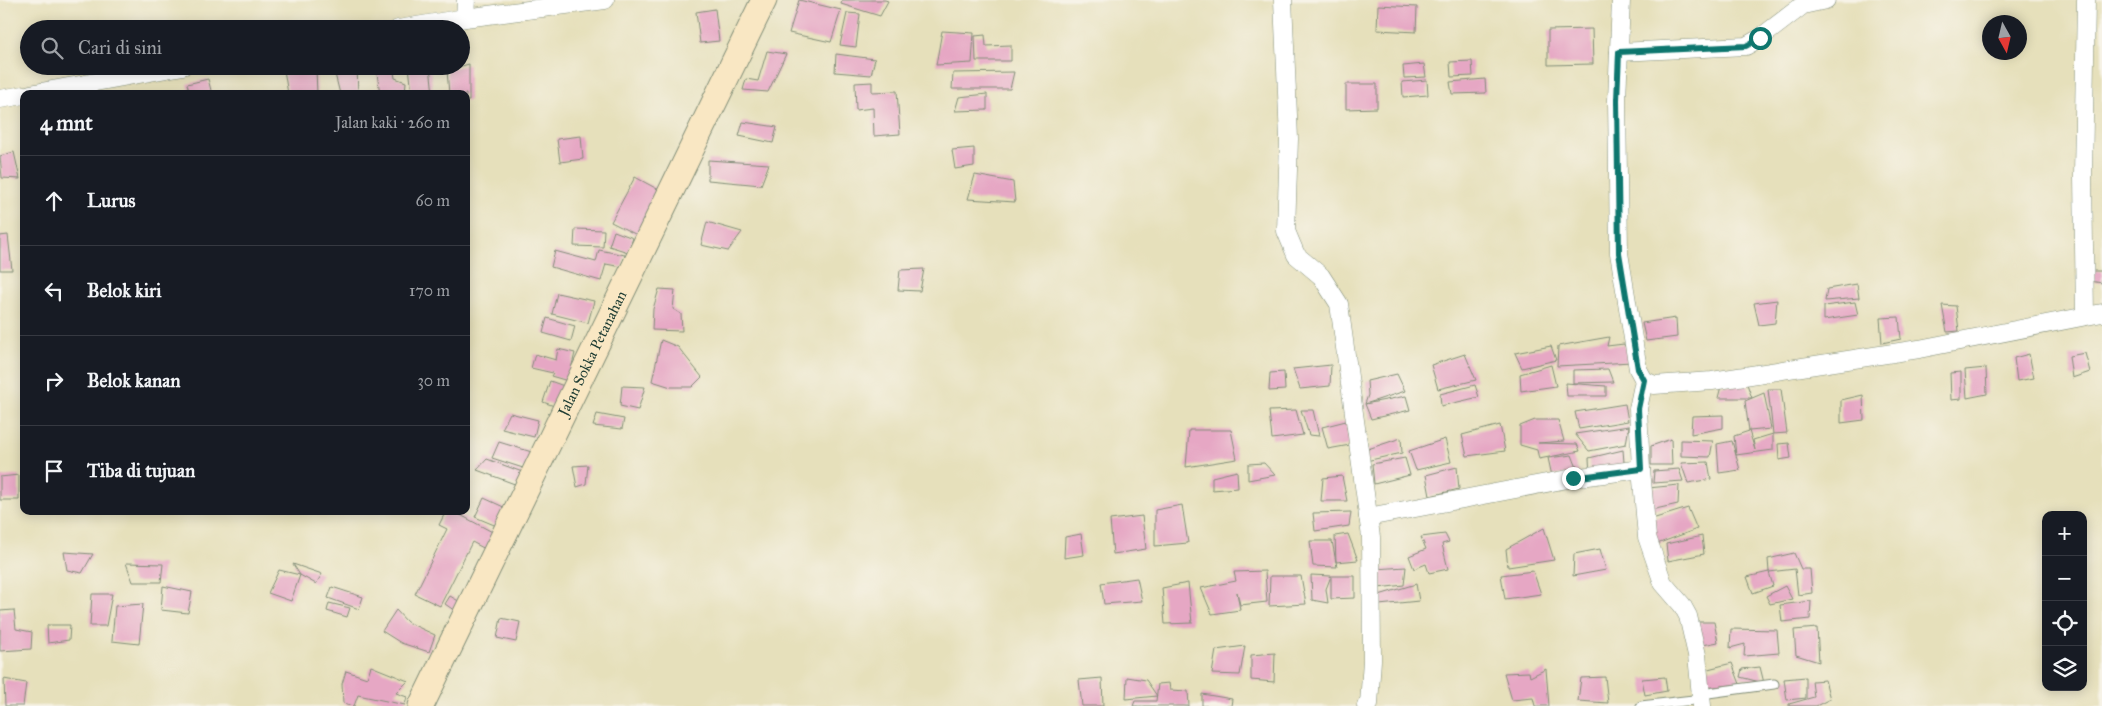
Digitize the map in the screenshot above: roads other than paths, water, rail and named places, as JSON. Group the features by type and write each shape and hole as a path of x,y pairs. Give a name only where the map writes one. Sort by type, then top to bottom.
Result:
{"main road":[{"name":"Jalan Sokka Petanahan","path":"421,706 764,0"}],"street":[{"path":"465,18 466,0"},
{"path":"453,20 605,0"},
{"path":"1283,0 1290,139 1286,231 1296,255 1320,276 1339,304 1371,537 1372,660 1369,704 1366,706"},
{"path":"1621,0 1617,100 1619,253 1638,369 1644,380 1654,385 1712,381 1918,349 2094,314 2083,167 2086,0"},
{"path":"1619,52 1746,46 1760,38 1803,5 1826,0"},
{"path":"52,90 134,75"},
{"path":"0,99 20,96"},
{"path":"1644,380 1638,409 1647,537 1662,583 1688,616 1697,655 1702,700"},
{"path":"1368,517 1573,478 1641,469"}],"lane":[{"path":"1641,706 1702,700 1774,684"}]}
